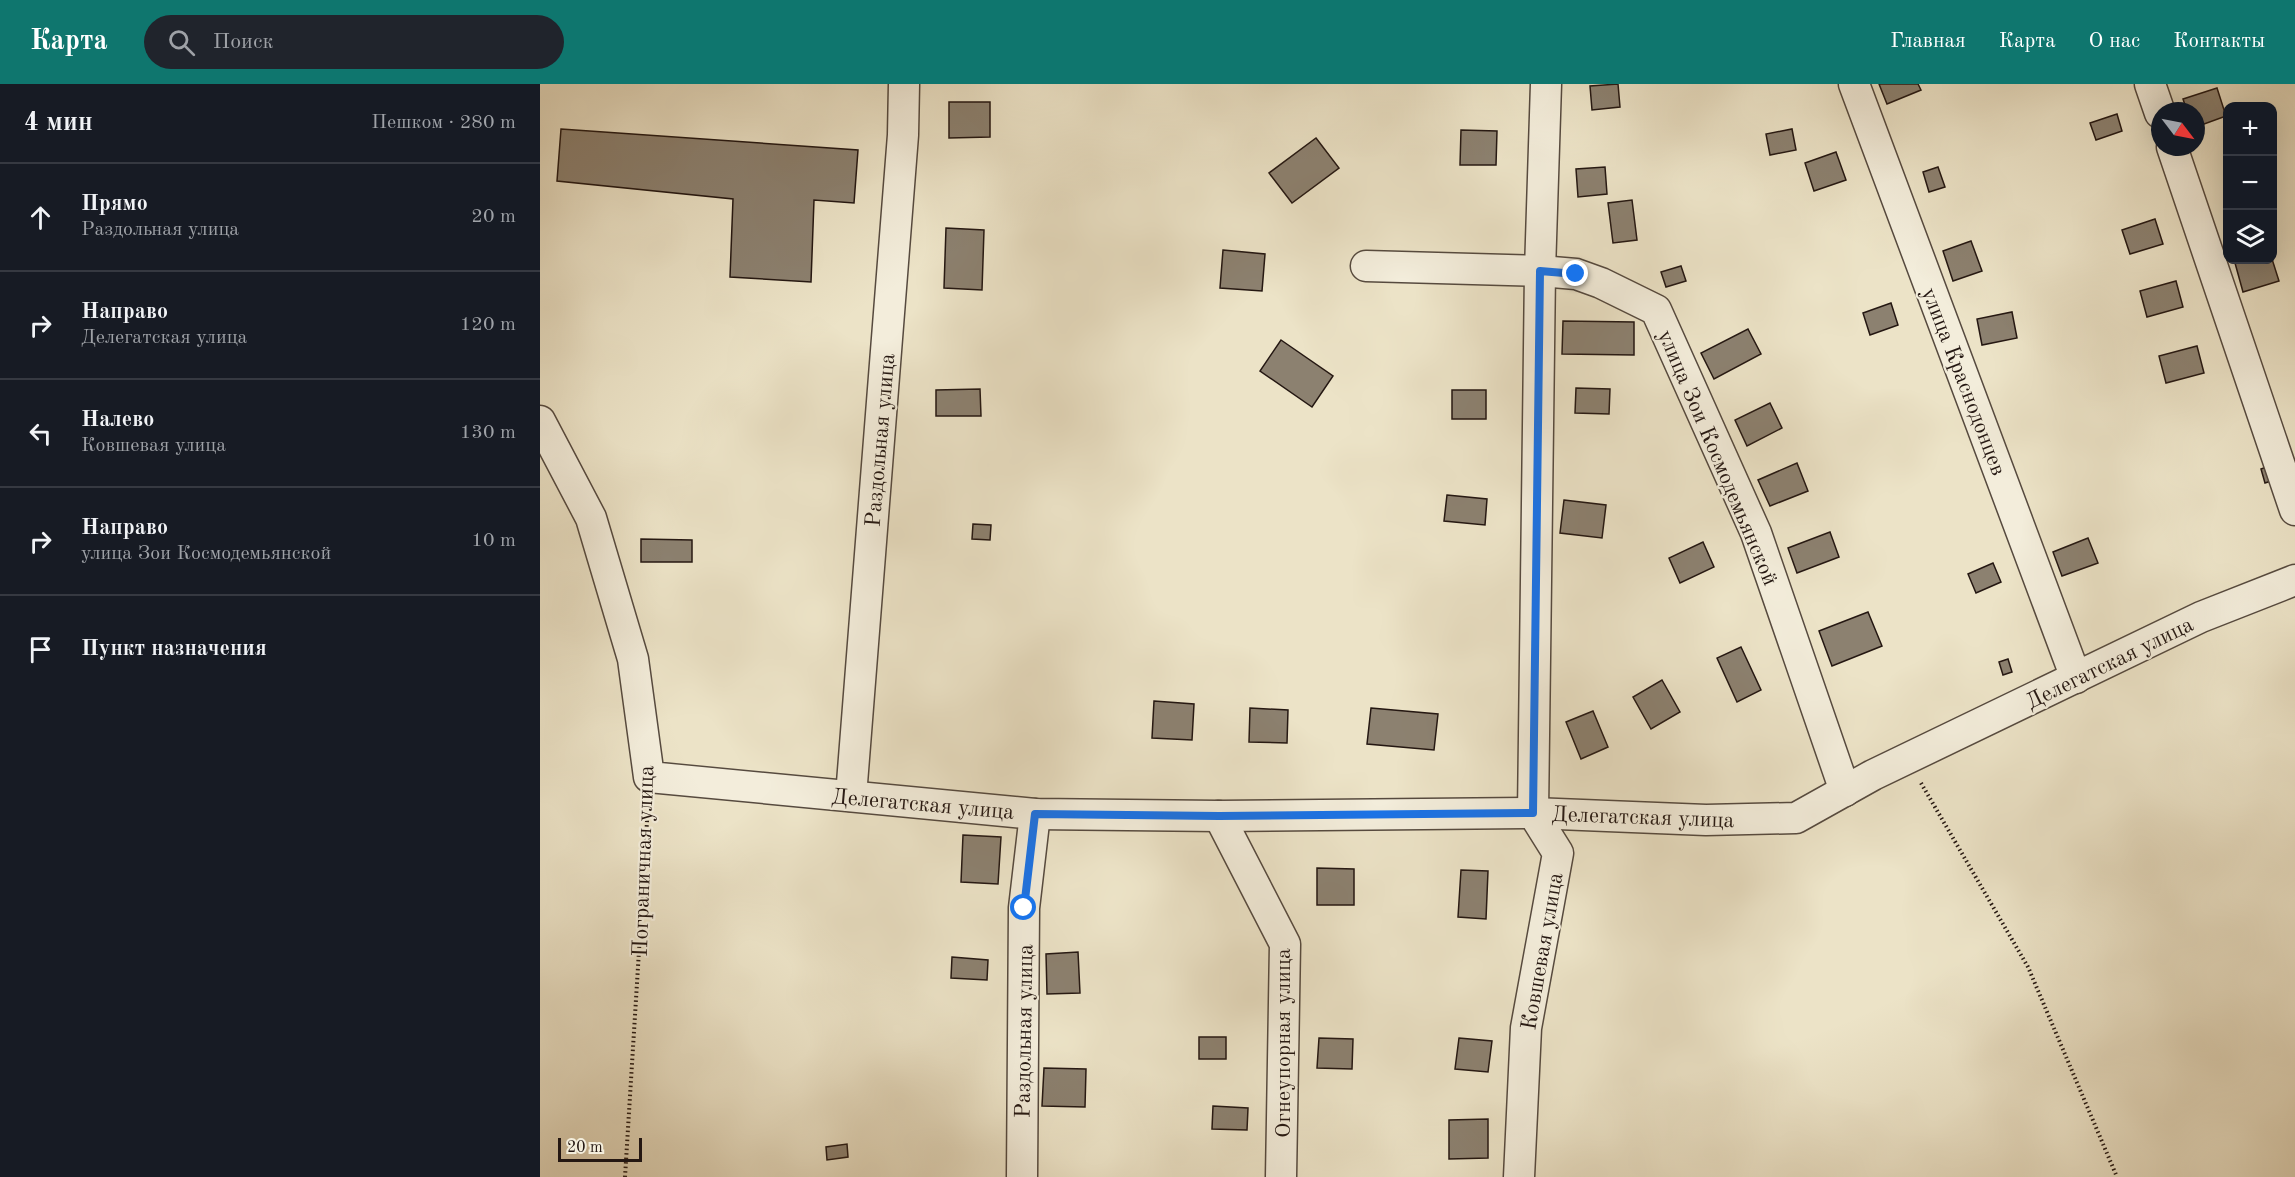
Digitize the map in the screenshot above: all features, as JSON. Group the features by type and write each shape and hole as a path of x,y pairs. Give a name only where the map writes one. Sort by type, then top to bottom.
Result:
{"street":[{"name":"Раздольная улица","path":"851,796 903,135 904,84"},
{"path":"1533,813 1540,271 1546,84"},
{"name":"улица Краснодонцев","path":"1854,84 2076,678"},
{"path":"2150,84 2156,102"},
{"path":"2175,156 2295,510"},
{"name":"улица Зои Космодемьянской","path":"1366,266 1576,274 1656,309 1756,533 1845,791"},
{"name":"Пограничная улица","path":"540,421 591,518 633,659 649,777"},
{"name":"Делегатская улица","path":"649,777 1035,814 1219,816 1533,813 1706,820 1796,818 1907,759 2201,618 2295,580"},
{"name":"Ковшевая улица","path":"1519,1177 1526,1028 1558,853 1533,813"},
{"name":"Раздольная улица","path":"1022,1177 1024,908 1035,814"},
{"name":"Огнеупорная улица","path":"1219,816 1285,944 1281,1177"}],"path":[{"path":"1907,759 2028,967 2117,1177"},
{"name":"Пограничная улица","path":"625,1177 649,777"}],"building":[{"path":"1618,84 1620,107 1592,110 1590,86"},
{"path":"1879,84 1918,84 1921,90 1887,104"},
{"path":"2217,88 2223,107 2223,117 2205,124 2205,102 2184,102 2183,99"},
{"path":"949,102 990,102 990,137 949,138"},
{"path":"2117,114 2122,131 2096,140 2090,123"},
{"path":"561,129 858,150 854,203 814,200 811,282 730,277 733,199 557,181"},
{"path":"1792,129 1796,150 1770,155 1766,134"},
{"path":"1461,130 1497,131 1496,165 1460,165"},
{"path":"1316,138 1339,168 1292,203 1269,173"},
{"path":"1836,152 1846,180 1814,191 1805,163"},
{"path":"1605,167 1607,194 1578,197 1576,169"},
{"path":"1938,167 1945,187 1929,192 1923,172"},
{"path":"1632,200 1637,240 1613,243 1608,203"},
{"path":"2155,219 2163,244 2130,254 2122,230"},
{"path":"946,228 984,230 982,290 944,288"},
{"path":"1971,241 1982,271 1953,281 1943,251"},
{"path":"1223,250 1265,254 1262,291 1220,288"},
{"path":"2235,264 2274,264 2279,281 2243,292"},
{"path":"1681,266 1686,281 1666,287 1661,272"},
{"path":"2176,281 2183,307 2147,317 2140,291"},
{"path":"1891,303 1898,325 1870,335 1863,313"},
{"path":"2012,312 2017,338 1982,345 1977,319"},
{"path":"1563,321 1634,322 1634,355 1562,354"},
{"path":"1748,329 1761,354 1714,379 1701,353"},
{"path":"1281,340 1333,376 1312,407 1260,371"},
{"path":"2197,346 2204,373 2166,383 2159,356"},
{"path":"1576,388 1610,389 1609,414 1575,413"},
{"path":"980,389 981,416 936,416 936,390"},
{"path":"1452,390 1486,390 1486,419 1452,419"},
{"path":"1770,403 1782,428 1747,446 1735,420"},
{"path":"1797,463 1808,491 1770,506 1758,480"},
{"path":"2275,464 2280,478 2265,483 2261,469"},
{"path":"1447,495 1487,499 1485,525 1444,521"},
{"path":"1564,500 1606,505 1602,538 1560,533"},
{"path":"973,524 991,525 990,540 972,539"},
{"path":"1830,532 1839,557 1797,573 1788,548"},
{"path":"2088,538 2098,563 2062,576 2053,552"},
{"path":"641,539 692,540 692,562 641,562"},
{"path":"1703,542 1714,567 1680,583 1669,558"},
{"path":"1993,563 2001,582 1976,593 1968,574"},
{"path":"1868,612 1882,646 1832,666 1819,631"},
{"path":"1741,647 1761,690 1737,702 1717,658"},
{"path":"2008,659 2012,672 2003,675 1999,662"},
{"path":"1662,680 1680,712 1651,729 1633,697"},
{"path":"1154,701 1194,704 1192,740 1152,738"},
{"path":"1250,708 1288,710 1287,743 1249,742"},
{"path":"1371,708 1438,714 1434,750 1367,744"},
{"path":"1593,711 1608,747 1581,759 1566,722"},
{"path":"963,835 1001,837 998,884 961,882"},
{"path":"1317,868 1354,869 1354,905 1317,905"},
{"path":"1461,870 1488,871 1486,919 1458,917"},
{"path":"1078,952 1080,993 1047,994 1046,954"},
{"path":"952,957 988,960 987,980 951,978"},
{"path":"1199,1037 1226,1037 1226,1059 1199,1059"},
{"path":"1319,1038 1353,1039 1352,1069 1317,1068"},
{"path":"1459,1038 1492,1041 1488,1072 1455,1069"},
{"path":"1044,1068 1086,1069 1085,1107 1042,1106"},
{"path":"1213,1106 1248,1108 1247,1130 1212,1129"},
{"path":"1488,1119 1488,1158 1449,1159 1449,1120"},
{"path":"847,1144 848,1157 827,1160 826,1147"}],"route":[{"path":"1024,908 1035,814 1219,816 1533,813 1540,271 1576,274"}]}
